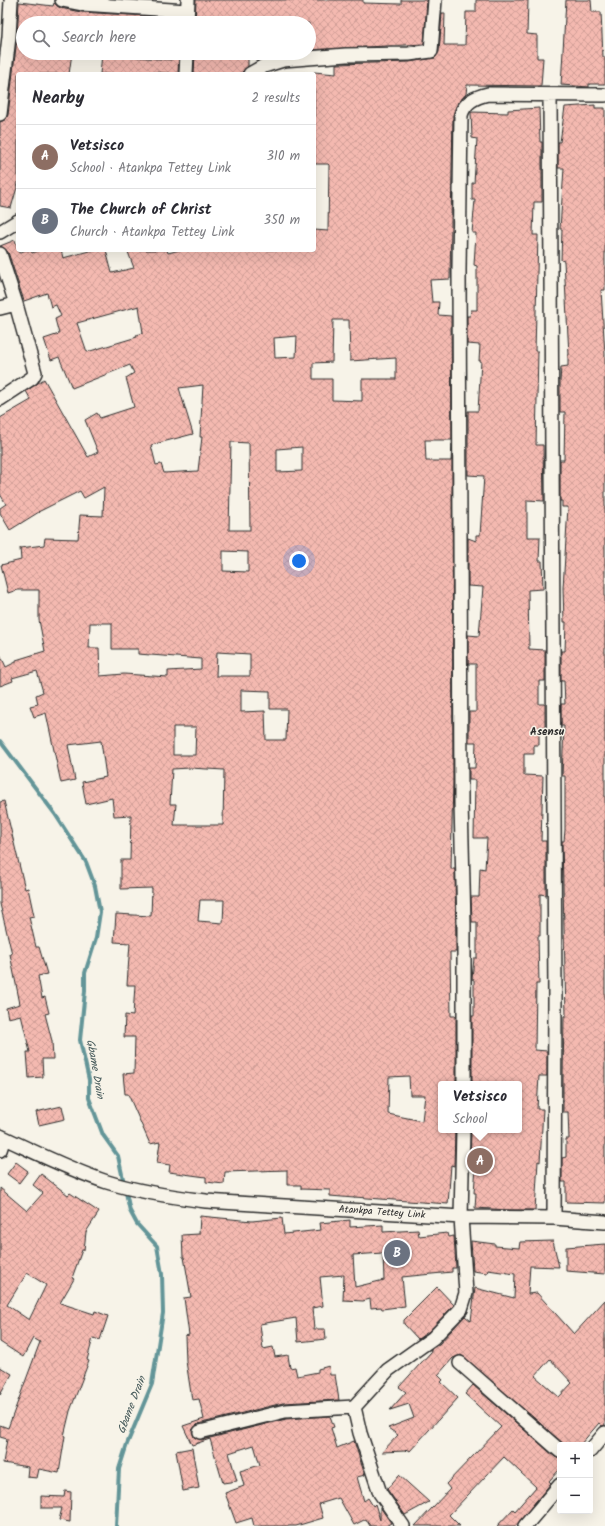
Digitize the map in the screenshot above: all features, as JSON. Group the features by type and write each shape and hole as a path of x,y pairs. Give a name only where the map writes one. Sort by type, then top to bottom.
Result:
{"street":[{"path":"0,114 12,0"},
{"path":"66,0 187,11"},
{"path":"316,57 346,55 410,54 431,51 434,0"},
{"path":"186,72 187,60"},
{"path":"254,72 264,66 283,60"},
{"path":"464,1081 464,925 461,803 459,270 461,115 463,107 471,100 488,94 605,95"},
{"path":"550,95 555,999 554,1218"},
{"path":"0,232 16,222"},
{"path":"0,254 16,304 35,373 32,378 0,399"},
{"path":"0,308 16,304"},
{"path":"200,1432 285,1411 354,1407 388,1370 433,1338 461,1309 466,1293 461,1217 463,1133"},
{"name":"Atankpa Tettey Link","path":"1,1141 107,1182 159,1195 206,1201 461,1217 554,1218 605,1222"},
{"path":"460,1363 557,1448"},
{"path":"354,1407 360,1432 380,1493 403,1526"},
{"path":"593,1447 605,1433"},
{"path":"525,1526 557,1489"}],"building":[{"path":"196,0 363,0 363,3 401,4 401,0 427,0 424,44 316,50 316,16 195,16"},
{"path":"476,0 528,0 527,34 537,35 537,58 543,58 541,86 467,85 466,94 456,106 453,115 450,279 430,280 432,302 439,302 438,315 451,316 452,440 425,440 426,461 451,461 452,444 453,780 451,869 455,869 456,952 450,952 451,1016 456,1016 456,1081 438,1081 438,1133 455,1133 454,1166 451,1165 448,1204 330,1196 330,1190 301,1189 301,1185 287,1185 287,1170 225,1172 224,1184 206,1182 206,1177 169,1172 170,1165 157,1163 160,1142 150,1144 128,1094 125,1094 123,1074 134,1073 135,1037 124,1037 125,1015 133,1016 135,985 127,985 130,943 114,942 116,914 151,916 152,888 121,889 121,860 130,860 131,815 114,816 112,798 86,804 82,782 106,777 101,741 68,745 75,780 61,783 46,713 34,717 30,706 38,704 36,695 43,692 37,671 12,678 13,681 0,686 0,654 6,667 16,662 16,660 45,651 39,620 39,590 17,590 8,593 1,565 21,560 20,548 44,545 45,538 78,539 80,515 103,516 104,487 84,498 80,491 38,512 10,530 0,513 0,508 6,504 0,494 0,418 31,400 26,391 44,379 88,457 98,452 85,420 97,413 100,418 134,407 126,378 134,373 130,365 72,388 59,357 51,360 44,339 59,334 55,319 61,316 56,305 51,307 47,293 24,301 8,252 0,246 15,240 16,252 62,252 63,258 86,252 107,252 112,273 134,268 128,252 316,252 316,230 328,231 329,165 316,164 316,72 336,74 336,64 409,62 435,58 439,52 442,13 445,13 444,45 465,45 466,12 476,12","holes":["139,306 143,333 136,335 137,337 87,352 77,323","333,320 349,320 350,361 396,358 396,379 362,379 362,401 332,400 332,379 313,379 313,363 332,362","297,336 296,357 275,358 274,338","203,385 200,437 202,437 198,471 164,473 161,464 156,465 151,445 193,434 179,388","231,442 249,443 250,530 229,530","302,447 302,471 277,472 277,449","223,551 248,552 248,572 223,571","90,623 112,623 112,649 138,649 138,654 201,659 201,669 168,671 168,677 124,674 100,676 99,648 89,648","217,652 250,654 250,676 216,676","241,690 270,691 270,709 287,709 286,740 266,740 265,711 241,712","173,727 196,727 195,755 173,755","190,768 224,770 223,825 174,825 176,804 170,804 172,769","200,900 224,900 223,923 198,921","409,1076 410,1095 425,1095 422,1121 388,1114 389,1077"]},
{"path":"566,0 591,0 592,12 601,12 603,57 605,57 605,84 589,84 589,87 561,85"},
{"path":"19,2 53,6 54,3 60,8 81,12 146,16 18,16"},
{"path":"16,47 16,60 71,60 69,72 16,72 16,191 11,208 0,206 0,122 6,119 8,115"},
{"path":"101,60 179,60 178,72 100,72"},
{"path":"195,60 248,60 248,66 242,72 194,72"},
{"path":"595,105 595,108 605,108 605,290 601,290 605,354 605,1203 566,1202 566,1182 562,1182 562,1158 566,1157 566,1139 569,1139 568,1112 563,1112 564,1016 566,1016 562,841 564,841 565,830 565,776 562,776 564,726 561,726 561,704 565,704 564,681 561,681 561,651 565,651 566,622 564,622 563,588 568,507 562,507 562,501 560,501 560,460 564,460 565,412 560,412 560,382 561,367 568,366 569,355 564,261 561,260 562,229 560,229 564,168 558,168 558,142 560,142 565,107"},
{"path":"539,108 540,142 542,142 542,202 534,202 533,235 538,235 535,351 538,351 536,445 543,445 544,501 527,500 527,537 540,537 539,561 542,561 543,589 528,590 529,649 545,650 545,681 539,681 539,704 545,704 545,727 539,727 539,745 534,745 534,754 524,754 524,775 543,776 541,841 546,841 546,895 540,894 540,936 538,936 539,984 536,984 535,1050 547,1051 547,1076 539,1076 537,1109 543,1109 535,1210 475,1208 476,1193 474,1193 476,1166 470,1166 471,1133 522,1133 522,1081 472,1081 472,1016 474,1016 474,980 472,979 474,958 477,958 477,922 472,922 471,897 479,897 480,868 485,869 487,838 474,838 475,780 469,780 469,768 475,768 476,742 469,742 469,712 476,712 476,664 468,664 468,635 479,636 483,587 468,586 468,538 476,541 476,535 480,535 484,476 468,475 468,411 478,411 481,361 479,361 480,345 467,344 467,316 470,316 471,310 477,310 477,266 474,265 476,233 472,233 475,200 472,200 472,183 474,183 477,139 472,138 471,112 508,113 508,110"},
{"path":"4,801 25,889 28,888 34,916 29,917 36,947 39,947 47,974 38,976 42,998 45,997 49,1013 45,1014 52,1041 53,1059 42,1059 43,1077 29,1078 27,1052 30,1052 21,1015 8,1018 6,1008 20,1004 10,954 12,954 0,904 0,802"},
{"path":"62,1106 65,1119 39,1125 36,1112"},
{"path":"16,1162 28,1171 19,1183 7,1174"},
{"path":"41,1174 68,1195 70,1193 99,1212 86,1232 84,1250 82,1250 72,1278 74,1279 60,1303 94,1314 95,1311 108,1316 100,1340 93,1338 87,1360 89,1361 70,1411 64,1436 59,1473 39,1469 37,1478 27,1477 28,1467 3,1463 7,1439 0,1437 0,1425 8,1428 40,1342 33,1338 23,1357 0,1342 0,1188 27,1211 43,1193 33,1185","holes":["27,1273 46,1285 29,1320 7,1305"]},
{"path":"200,1216 252,1221 282,1218 284,1234 321,1230 320,1223 350,1220 350,1227 383,1225 383,1232 418,1230 419,1236 447,1233 448,1237 454,1236 456,1268 452,1268 452,1272 402,1277 405,1306 382,1309 381,1307 371,1308 370,1299 363,1301 343,1300 344,1275 320,1277 323,1306 312,1308 314,1329 325,1329 326,1339 298,1342 296,1318 260,1324 263,1349 273,1347 275,1357 288,1355 290,1368 295,1367 297,1376 318,1372 318,1369 329,1366 330,1375 335,1375 339,1400 283,1403 198,1424 192,1430 194,1437 202,1440 286,1419 330,1416 334,1427 331,1428 337,1448 354,1441 365,1475 357,1477 364,1501 368,1498 373,1506 375,1504 380,1520 380,1507 391,1523 386,1526 370,1526 366,1519 354,1525 339,1498 319,1504 323,1518 296,1526 254,1526 252,1518 236,1523 225,1493 244,1486 240,1471 260,1465 254,1445 229,1453 237,1481 223,1483 210,1439 192,1445 183,1426 204,1419 199,1399 192,1400 186,1361 185,1336 189,1335 184,1298 191,1297 183,1257 182,1235 199,1234","holes":["383,1253 384,1280 355,1287 353,1255"]},
{"path":"471,1241 495,1244 495,1246 519,1248 520,1242 553,1241 559,1267 530,1266 528,1294 537,1293 574,1334 605,1300 605,1425 602,1426 599,1423 583,1442 562,1442 461,1355 453,1358 438,1375 443,1380 441,1382 458,1398 410,1451 407,1449 405,1451 382,1452 398,1435 388,1428 414,1418 409,1404 390,1410 406,1392 399,1387 431,1352 430,1350 439,1344 465,1316 471,1321 475,1288 514,1298 515,1274 488,1270 487,1273 473,1271","holes":["550,1359 572,1383 559,1397 535,1376"]},
{"path":"605,1244 605,1274 566,1271 566,1247"},
{"path":"437,1287 454,1305 428,1332 418,1339 404,1324 404,1320"},
{"path":"0,1367 12,1374 0,1395"},
{"path":"473,1385 557,1458 557,1472 549,1481 551,1483 516,1526 497,1526 513,1509 515,1511 536,1487 504,1457 449,1515 460,1526 415,1526 450,1489 446,1484 501,1427 465,1394"},
{"path":"192,1448 199,1488 183,1491 176,1451"},
{"path":"399,1475 429,1502 405,1515 387,1489"},
{"path":"65,1491 71,1492 70,1522 59,1520 62,1508 41,1508 41,1496 64,1497"}],"waterway":[{"name":"Gbame Drain","path":"0,741 55,814 86,862 95,886 100,912 96,938 85,973 85,991 80,1040 89,1080 89,1098 103,1135 118,1156 130,1211 137,1224 157,1246 162,1274 163,1313 152,1384 127,1444 119,1469 116,1526"}],"place":[{"name":"Vetsisco","path":"480,1161"},
{"name":"The Church of Christ","path":"397,1253"}],"district":[{"name":"Asensu","path":"547,732"}]}
